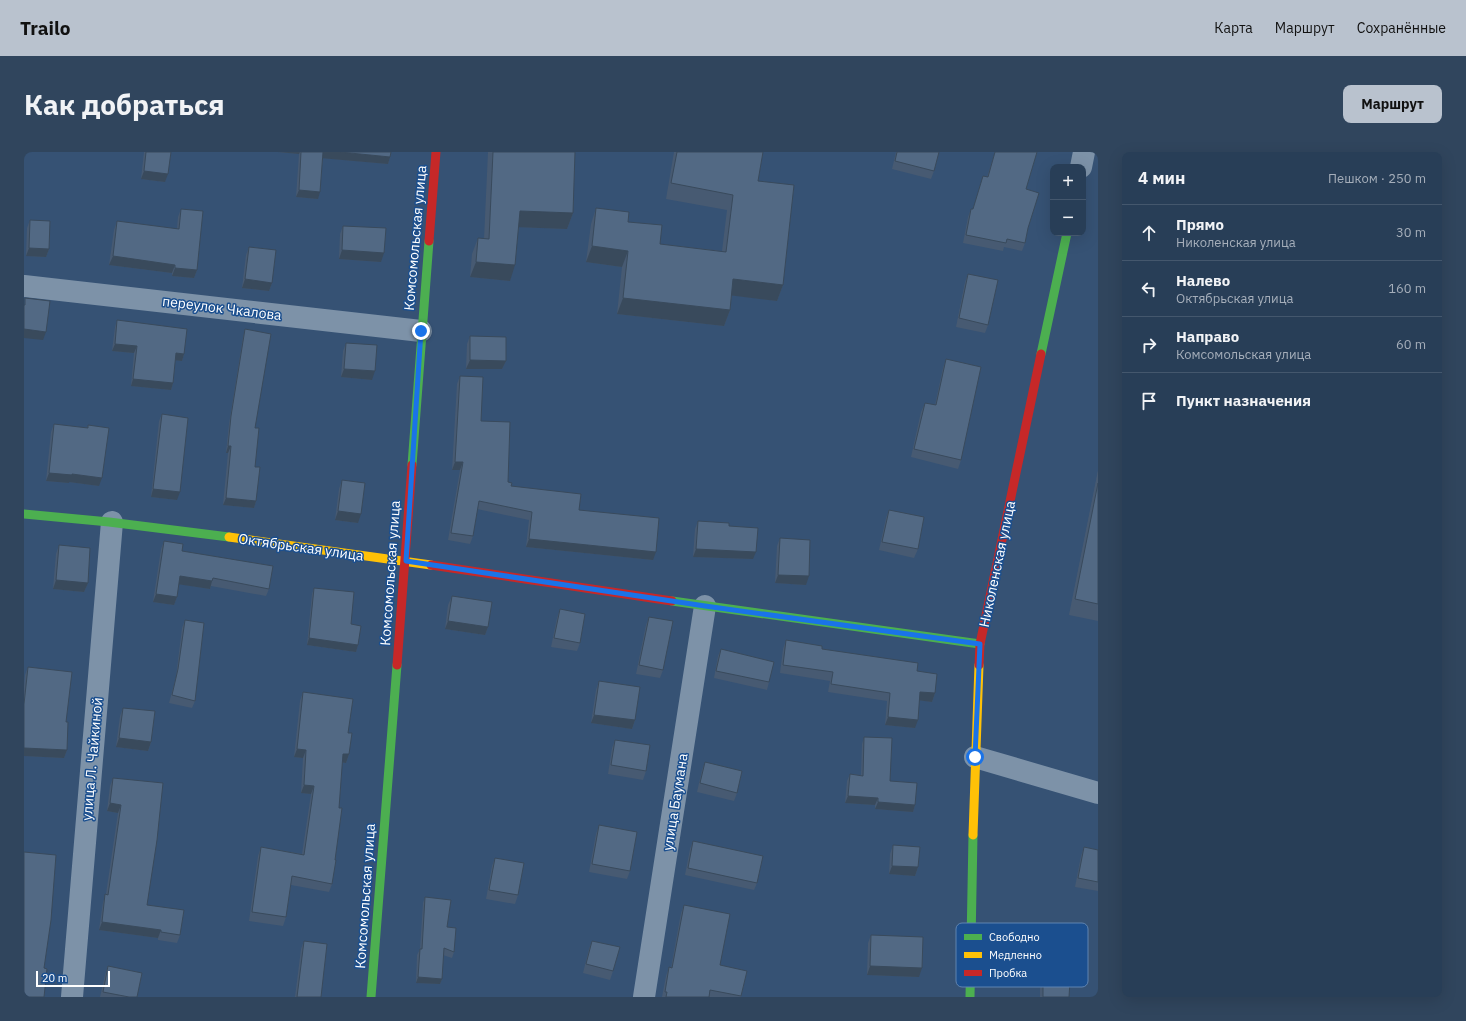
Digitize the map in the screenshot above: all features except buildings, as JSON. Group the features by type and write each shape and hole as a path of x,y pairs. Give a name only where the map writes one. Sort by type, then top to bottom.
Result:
{"street":[{"name":"Комсомольская улица","path":"371,997 406,561 421,331 436,152"},
{"path":"1082,164 1084,152"},
{"name":"Николенская улица","path":"972,923 975,757 980,644 1066,236"},
{"name":"переулок Чкалова","path":"24,286 421,331"},
{"name":"Октябрьская улица","path":"24,514 112,522 406,561 705,606 980,644"},
{"name":"улица Л. Чайкиной","path":"72,997 112,522"},
{"name":"улица Баумана","path":"644,997 705,606"},
{"path":"975,757 1098,793"},
{"name":"Николенская улица","path":"970,987 970,997"}],"traffic: fast":[{"path":"1041,354 1066,236"},
{"path":"412,465 429,241"},
{"path":"24,514 109,522 229,537"},
{"path":"672,601 980,644"},
{"path":"371,997 397,665"},
{"path":"971,923 973,835"},
{"path":"970,987 970,997"}],"traffic: slow":[{"path":"229,537 431,565"},
{"path":"973,835 979,665"}],"traffic: jam":[{"path":"429,241 436,152"},
{"path":"979,665 980,644 1041,354"},
{"path":"397,665 412,465"},
{"path":"431,565 672,601"}],"route":[{"path":"421,331 406,561 705,606 980,644 975,757"}]}
